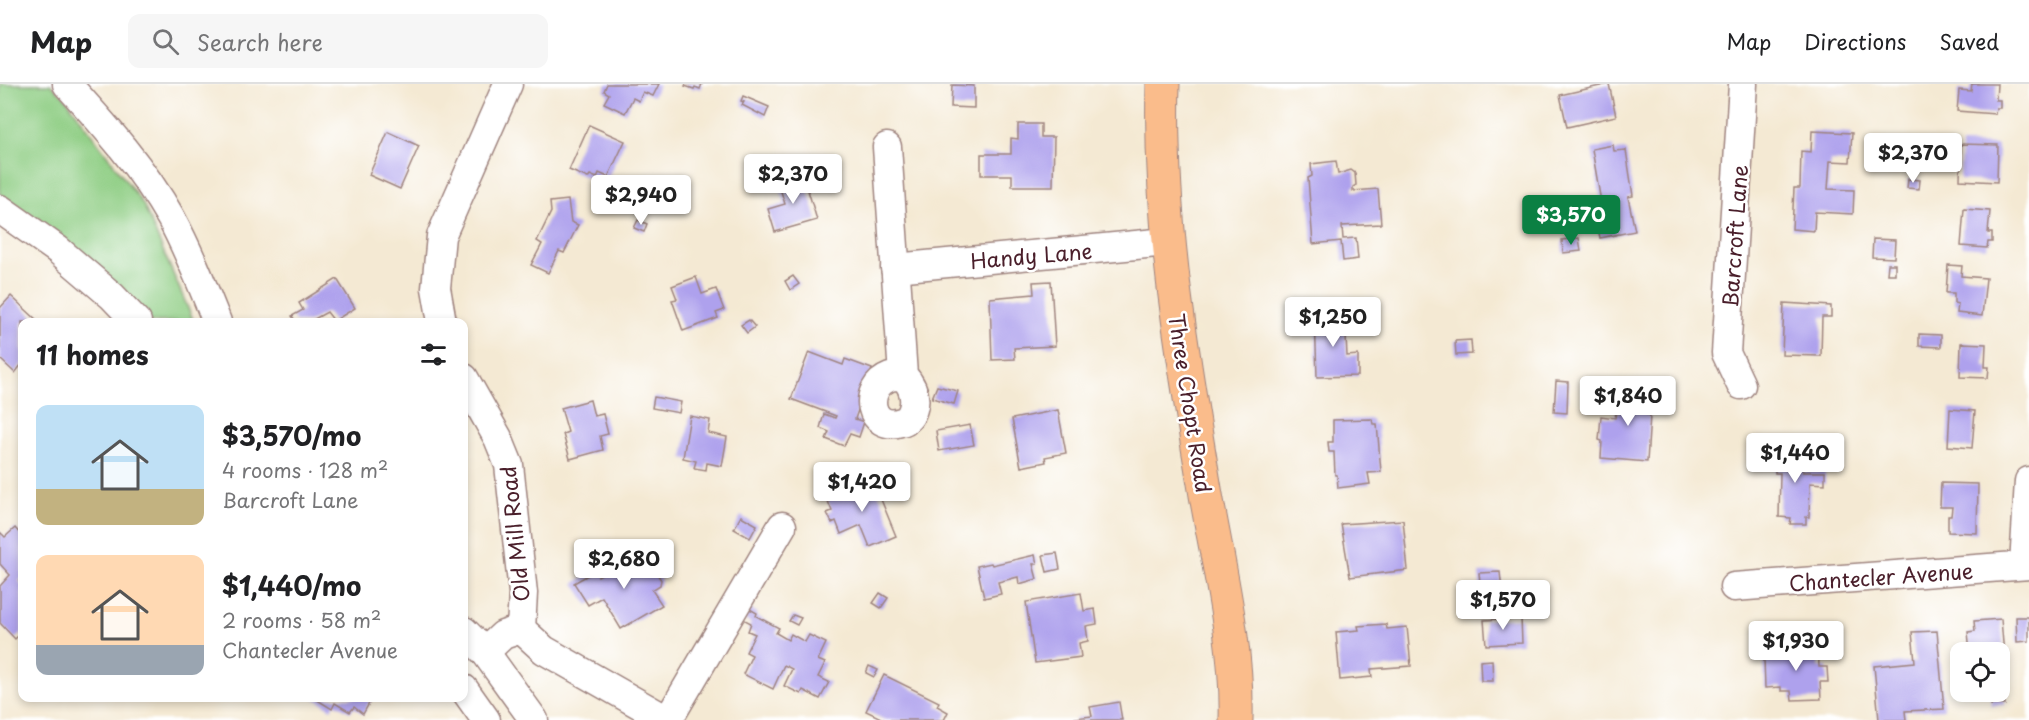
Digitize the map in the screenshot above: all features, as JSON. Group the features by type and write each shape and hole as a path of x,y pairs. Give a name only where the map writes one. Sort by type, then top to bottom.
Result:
{"main road":[{"name":"Three Chopt Road","path":"1163,84 1163,162 1167,242 1185,371 1228,620 1235,681 1236,720"}],"street":[{"path":"67,84 111,132 171,218 196,268 216,318"},
{"path":"441,318 436,288 441,236 508,84"},
{"name":"Barcroft Lane","path":"1741,385 1726,353 1743,84"},
{"path":"887,147 903,375"},
{"path":"0,209 58,249 112,296 133,318"},
{"name":"Handy Lane","path":"896,268 1167,242"},
{"name":"Old Mill Road","path":"468,385 498,438 509,465 523,593 521,629 543,650 668,720"},
{"path":"2026,565 2029,481"},
{"path":"668,720 782,526"},
{"name":"Chantecler Avenue","path":"1734,587 2026,565"},
{"name":"Old Mill Road","path":"485,652 503,635 521,629"},
{"path":"468,635 485,652 534,720"},
{"path":"468,695 486,720"}],"green space":[{"path":"0,84 50,84 64,96 143,204 192,318 135,318 0,204"}],"building":[{"path":"607,84 659,84 653,96 643,92 639,101 633,98 625,113 604,103 609,94 604,91"},
{"path":"686,84 702,84 700,89 695,87 694,89 685,86"},
{"path":"1609,84 1616,116 1567,127 1560,95"},
{"path":"1972,84 1997,84 1996,100 2000,100 2000,108 1996,108 1995,114 1957,111 1959,90 1971,91"},
{"path":"952,85 974,86 974,108 951,107"},
{"path":"743,96 769,107 765,117 742,105"},
{"path":"1018,124 1041,124 1041,137 1054,137 1053,186 1012,186 1012,175 981,175 981,154 1011,154 1011,138 1018,139"},
{"path":"589,125 625,141 608,177 599,173 597,178 590,175 588,178 569,170"},
{"path":"1812,131 1852,133 1850,162 1830,161 1828,189 1854,190 1853,214 1815,212 1814,231 1792,229 1794,188 1800,188 1801,151 1811,152"},
{"path":"388,132 419,146 400,189 369,175"},
{"path":"1961,144 1998,145 1997,182 1960,180"},
{"path":"1613,145 1614,151 1626,150 1633,196 1628,197 1635,231 1600,238 1596,216 1613,213 1610,200 1601,202 1592,149"},
{"path":"1336,161 1338,174 1351,170 1355,173 1356,185 1353,191 1378,189 1381,224 1342,226 1343,239 1356,238 1358,259 1343,261 1341,241 1313,244 1308,178 1312,176 1311,164"},
{"path":"803,174 817,220 775,232 768,209 785,204 778,182"},
{"path":"1908,179 1920,180 1919,189 1907,188"},
{"path":"568,200 571,222 578,225 564,253 559,251 548,273 531,265 542,244 537,241 551,212 550,202"},
{"path":"1964,209 1990,211 1988,233 1992,233 1992,242 1988,242 1987,248 1961,246"},
{"path":"638,220 647,224 644,232 634,228"},
{"path":"1579,238 1581,251 1563,253 1562,240"},
{"path":"1873,239 1895,240 1894,258 1872,257"},
{"path":"1888,264 1895,264 1895,274 1887,274"},
{"path":"1948,265 1962,266 1961,276 1986,278 1982,316 1957,313 1958,304 1954,303 1954,293 1946,293"},
{"path":"793,276 799,284 790,290 785,281"},
{"path":"696,277 702,294 716,289 724,310 716,313 718,318 683,331 672,300 677,299 672,286"},
{"path":"337,279 355,308 339,318 332,318 327,312 316,318 293,318 292,316 303,310 299,303"},
{"path":"1051,281 1055,346 1014,348 1015,359 992,360 990,298 1034,294 1033,282"},
{"path":"11,296 35,318 18,318 18,369 15,373 0,359 0,308"},
{"path":"1784,303 1831,306 1831,317 1822,317 1821,356 1782,355"},
{"path":"1315,316 1345,316 1347,356 1358,355 1358,376 1317,377"},
{"path":"749,320 755,327 747,333 741,325"},
{"path":"1919,334 1941,335 1941,347 1919,346"},
{"path":"1471,340 1472,354 1456,355 1455,341"},
{"path":"1961,343 1986,344 1985,367 1989,367 1988,378 1960,377"},
{"path":"809,352 843,365 845,359 872,369 855,419 864,422 859,437 850,434 844,446 826,439 829,432 820,428 824,414 835,418 836,416 791,399"},
{"path":"1556,381 1568,382 1567,413 1554,412"},
{"path":"1621,385 1649,387 1647,462 1601,458 1602,441 1599,440 1601,416 1615,418 1616,412 1619,413"},
{"path":"937,386 958,391 954,404 932,398"},
{"path":"654,397 681,402 679,413 652,408"},
{"path":"590,400 594,416 603,414 608,434 600,436 603,450 570,459 563,434 568,432 561,408"},
{"path":"1950,409 1975,411 1972,448 1948,446"},
{"path":"1058,410 1066,453 1045,457 1046,462 1021,467 1012,419"},
{"path":"690,416 710,420 708,433 727,437 722,466 707,463 706,470 694,468 696,461 683,458"},
{"path":"1372,419 1373,424 1377,424 1381,472 1368,473 1370,484 1338,488 1334,452 1329,452 1328,442 1333,442 1333,420"},
{"path":"970,425 974,445 939,451 936,431"},
{"path":"1775,447 1804,448 1803,472 1825,472 1825,484 1810,483 1809,517 1806,517 1806,524 1790,524 1791,518 1779,517 1780,473 1775,473"},
{"path":"873,480 896,536 870,547 861,525 841,534 836,521 832,523 827,513 832,511 827,499"},
{"path":"1941,483 1978,484 1977,533 1948,532 1948,516 1951,516 1952,507 1940,507"},
{"path":"741,516 757,525 750,538 734,529"},
{"path":"1403,520 1408,570 1350,577 1341,524"},
{"path":"15,528 18,531 18,636 15,639 0,623 0,586 10,575 0,564 0,532 5,537"},
{"path":"1057,553 1060,569 1047,572 1043,555"},
{"path":"635,555 643,568 653,567 661,580 660,585 652,590 662,605 621,629 602,597 588,605 574,583 595,571 598,576"},
{"path":"1035,555 1037,564 1033,564 1037,579 1019,584 1018,577 998,582 1001,594 984,598 977,566 991,563 992,565"},
{"path":"1500,572 1502,591 1481,592 1479,573"},
{"path":"880,593 888,598 881,608 873,603"},
{"path":"1081,593 1084,611 1095,609 1097,624 1086,626 1088,641 1079,643 1081,657 1035,663 1026,602"},
{"path":"748,608 757,613 756,616 779,628 776,633 788,640 791,634 805,642 809,635 826,643 818,660 825,663 818,677 829,682 820,699 803,690 801,694 784,686 792,669 784,665 773,689 743,674 752,655 746,652 755,634 748,631 751,623 743,619"},
{"path":"793,615 801,618 797,625 789,621"},
{"path":"2016,617 2029,617 2029,641 2017,642"},
{"path":"1521,618 1522,643 1486,645 1484,620"},
{"path":"2001,619 2003,642 1969,642 1968,632 1975,631 1974,621"},
{"path":"1386,624 1387,629 1407,627 1411,666 1371,669 1372,677 1340,680 1336,632 1359,630 1358,626"},
{"path":"1937,631 1944,709 1905,711 1906,720 1879,720 1874,666 1915,662 1912,632"},
{"path":"1818,645 1819,667 1827,667 1828,682 1820,682 1821,699 1792,700 1791,691 1781,691 1781,687 1765,688 1764,658 1778,658 1777,647"},
{"path":"1492,660 1493,681 1481,681 1480,661"},
{"path":"869,666 878,670 874,677 866,673"},
{"path":"884,675 939,702 937,706 948,712 944,720 885,720 866,711"},
{"path":"321,702 370,702 363,714 354,707 350,712 335,703 332,709"},
{"path":"1119,702 1122,720 1076,720 1075,718 1092,716 1090,707"},
{"path":"1991,702 2005,702 2005,705 1991,705"}]}
